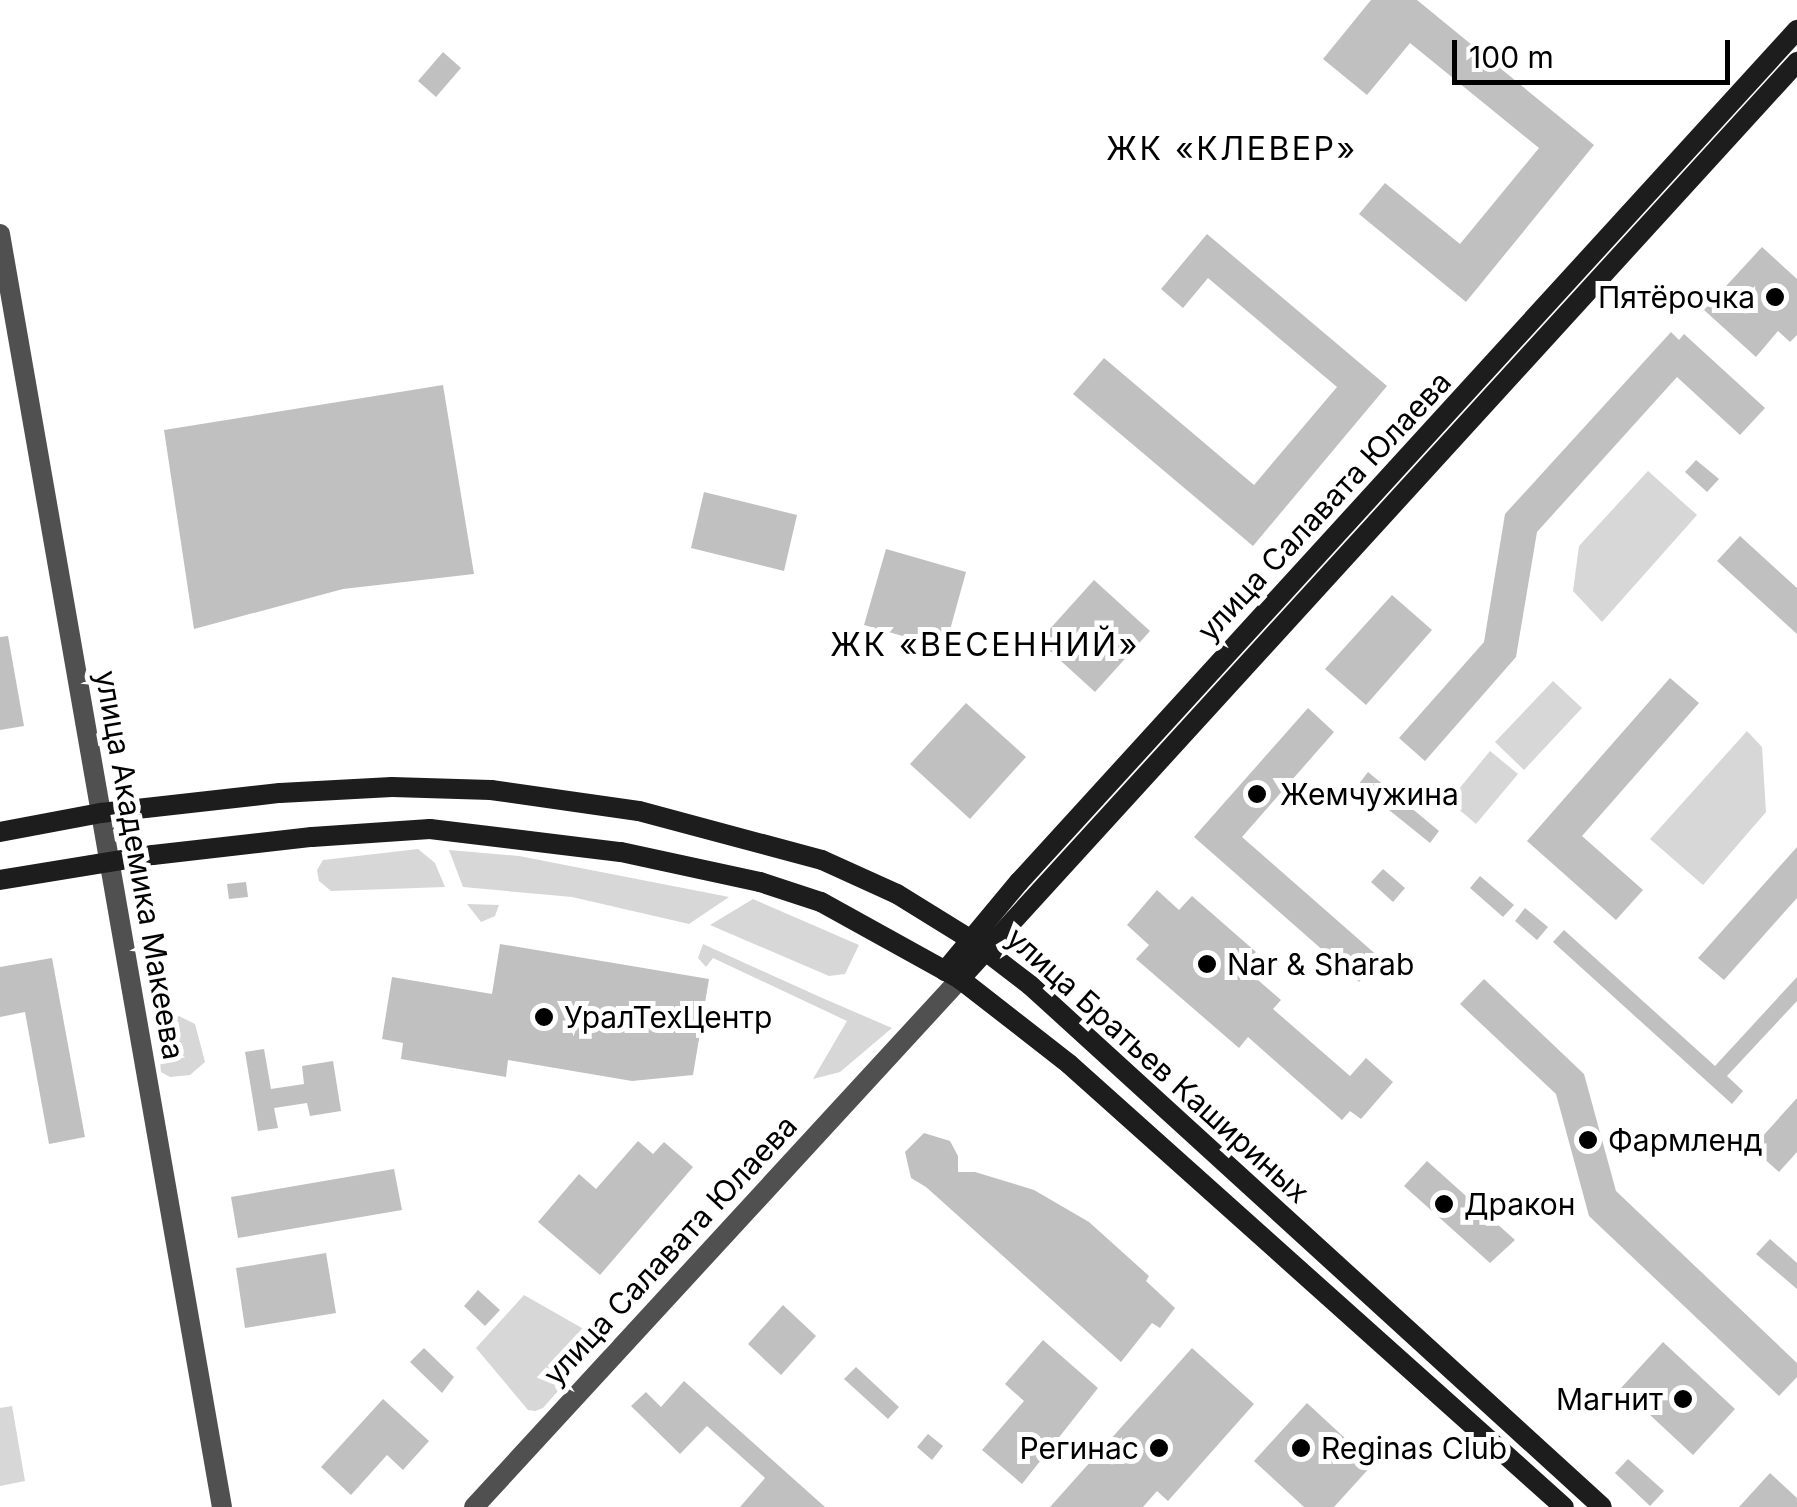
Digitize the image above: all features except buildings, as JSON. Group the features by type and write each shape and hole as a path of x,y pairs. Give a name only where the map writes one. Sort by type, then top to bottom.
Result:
{"main road":[{"name":"улица Салавата Юлаева","path":"953,975 1797,30"},
{"name":"улица Салавата Юлаева","path":"977,945 1797,62"},
{"name":"улица Братьев Кашириных","path":"0,832 101,814 280,794 392,787 491,790 638,811 787,847 822,860 898,894 977,945 1030,986 1602,1507"},
{"name":"улица Братьев Кашириных","path":"0,880 109,860 312,837 430,829 621,852 760,882 820,902 953,975 1092,1083 1564,1507"},
{"path":"1182,1166 1202,1144"}],"street":[{"name":"улица Академика Макеева","path":"0,234 222,1507"},
{"name":"улица Салавата Юлаева","path":"474,1507 911,1034 953,975"}],"shaded area":[{"path":"1648,471 1697,515 1602,622 1573,591 1579,546"},
{"path":"1553,681 1582,708 1524,770 1495,742"},
{"path":"1747,731 1762,747 1766,812 1703,885 1650,839"},
{"path":"1490,751 1518,774 1476,824 1449,801"},
{"path":"418,849 435,863 445,887 331,891 319,881 317,870 323,860"},
{"path":"449,850 519,856 729,897 689,924 572,897 463,887"},
{"path":"753,899 859,945 845,974 829,976 710,925"},
{"path":"467,904 499,905 495,916 481,922"},
{"path":"703,944 892,1028 840,1072 813,1079 847,1021 713,958 706,967 698,958"},
{"path":"179,1016 195,1024 205,1062 190,1075 170,1077 161,1072 157,1030 169,1018"},
{"path":"524,1295 603,1340 543,1408 535,1411 528,1410 476,1348"},
{"path":"12,1406 25,1481 0,1486 0,1408"}],"place":[{"name":"Пятёрочка","path":"1775,297"},
{"name":"Жемчужина","path":"1257,794"},
{"name":"Nar & Sharab","path":"1207,964"},
{"name":"УралТехЦентр","path":"544,1017"},
{"name":"Фармленд","path":"1588,1140"},
{"name":"Дракон","path":"1444,1204"},
{"name":"Магнит","path":"1683,1399"},
{"name":"Регинас","path":"1159,1448"},
{"name":"Reginas Club","path":"1301,1448"}],"district":[{"name":"ЖК «КЛЕВЕР»","path":"1232,149"},
{"name":"ЖК «ВЕСЕННИЙ»","path":"985,645"}]}
